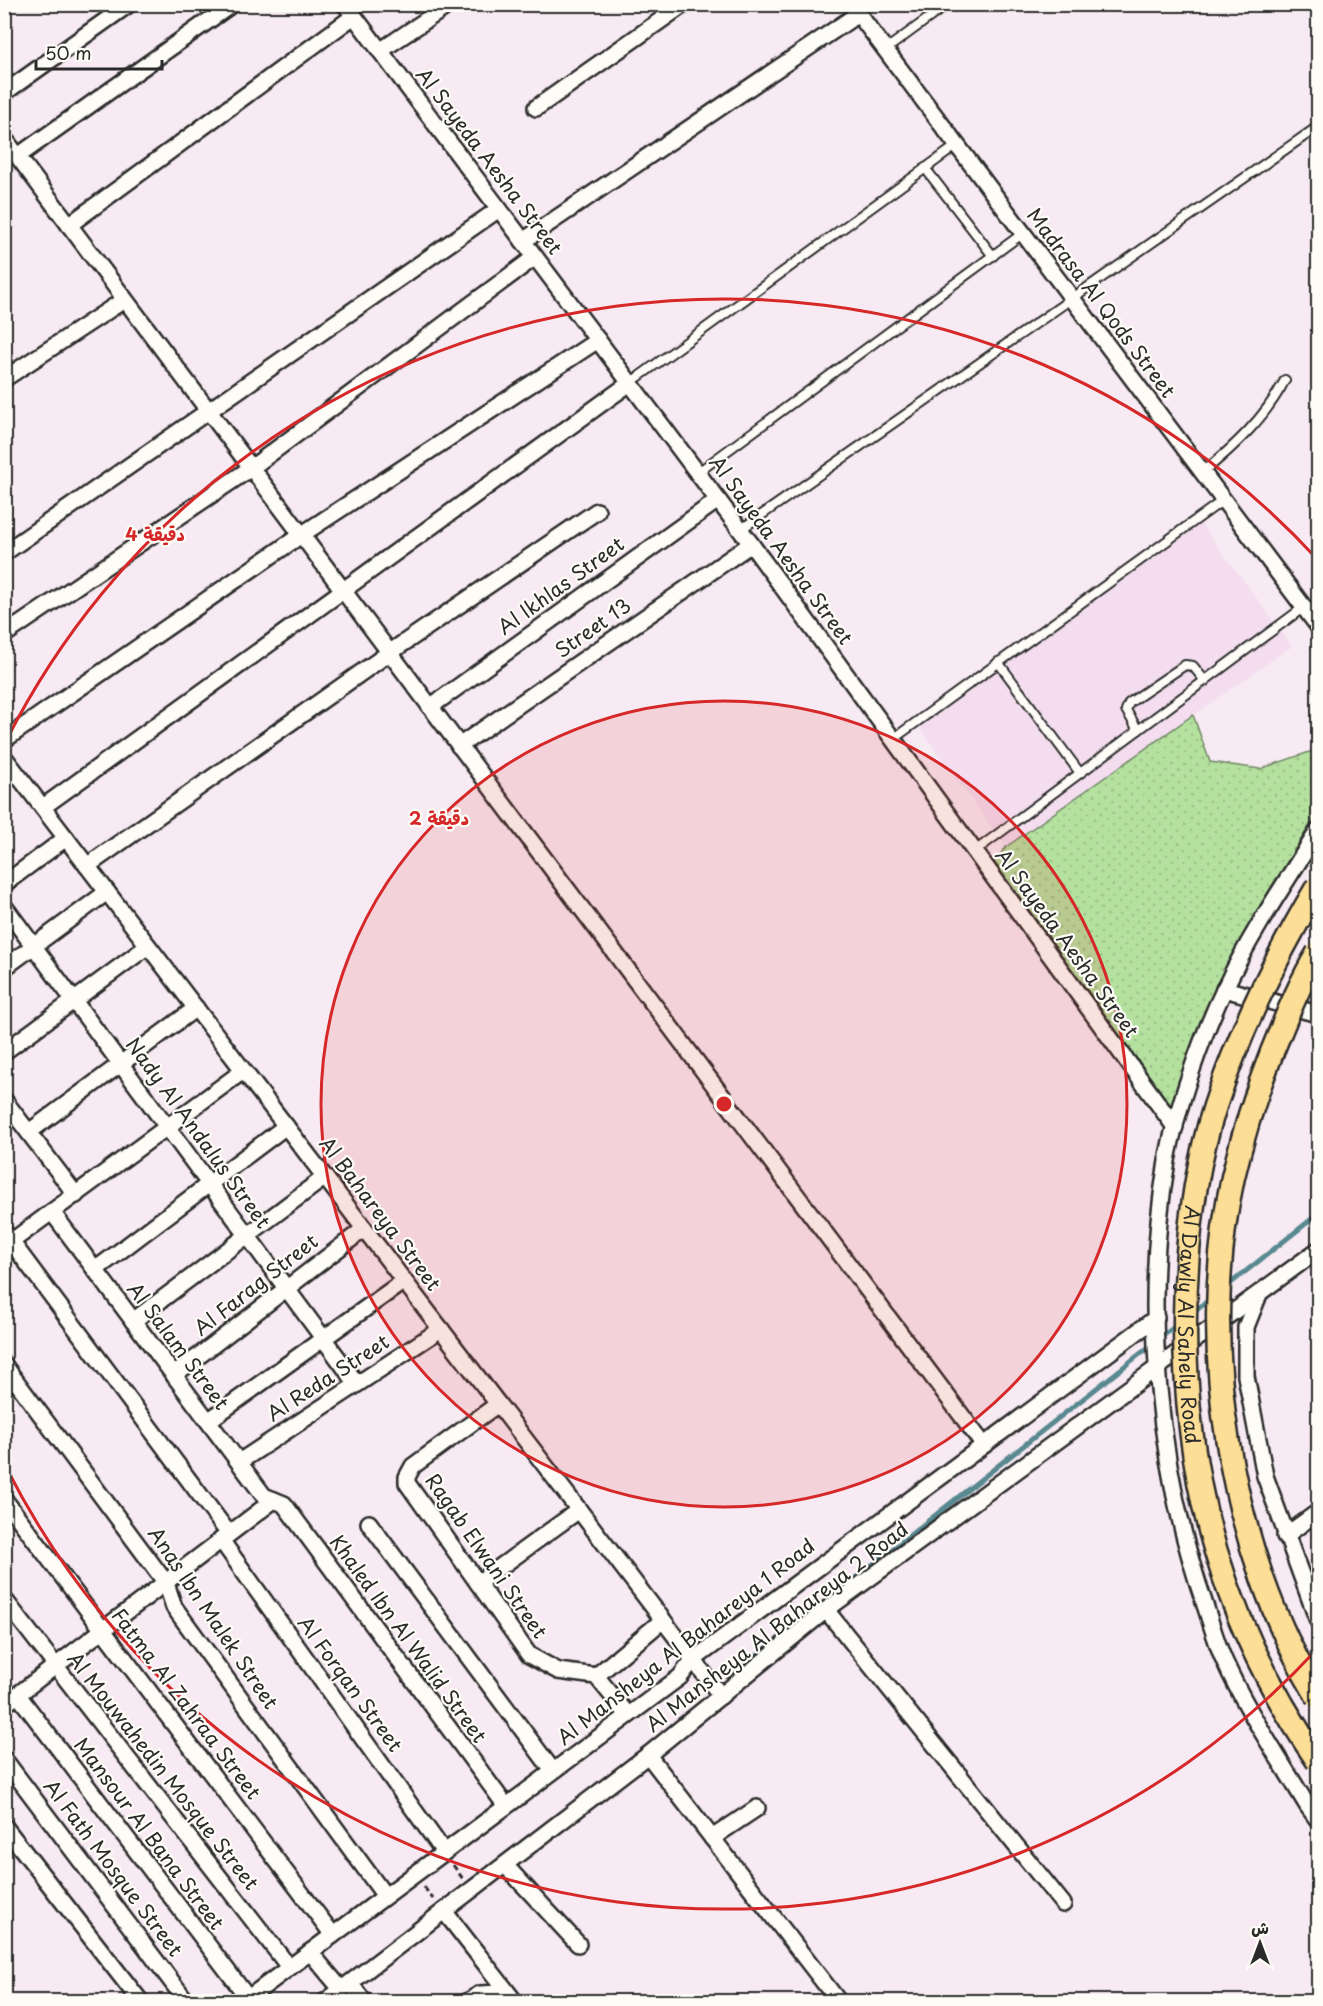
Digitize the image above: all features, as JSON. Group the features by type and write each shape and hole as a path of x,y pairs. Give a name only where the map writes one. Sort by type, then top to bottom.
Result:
{"main road":[{"name":"Al Dawly Al Sahely Road","path":"1318,886 1279,953 1252,1008 1215,1108 1193,1209 1187,1250 1185,1358 1198,1480 1221,1572 1249,1643 1283,1707 1318,1761"},
{"name":"Al Dawly Al Sahely Road","path":"1318,953 1285,1019 1266,1067 1248,1118 1233,1178 1223,1250 1219,1360 1233,1474 1244,1518 1281,1627 1318,1697"}],"street":[{"path":"4,93 129,4"},
{"path":"18,156 232,4"},
{"path":"380,51 450,4"},
{"path":"536,108 684,4"},
{"path":"523,241 854,9"},
{"name":"Madrasa Al Qods Street","path":"854,9 1318,626"},
{"path":"69,225 349,10"},
{"name":"Al Sayeda Aesha Street","path":"349,10 751,544 1175,1127"},
{"path":"4,138 342,592 983,1444"},
{"path":"4,553 499,209"},
{"path":"4,634 251,468 535,257"},
{"path":"4,379 124,300"},
{"path":"4,740 301,535 598,340"},
{"path":"43,807 630,383"},
{"name":"Al Ikhlas Street","path":"429,707 718,500"},
{"path":"87,866 389,653 597,511"},
{"name":"Street 13","path":"459,746 751,544"},
{"name":"Al Bahareya Street","path":"7,765 43,807 721,1696"},
{"path":"1318,831 1224,988 1189,1080 1167,1161 1160,1219 1156,1318 1156,1369 1169,1468 1192,1566 1224,1660 1301,1796 1318,1820"},
{"path":"4,884 66,838"},
{"path":"4,968 107,892"},
{"name":"Nady Al Andalus Street","path":"4,906 357,1384"},
{"path":"4,1052 148,946"},
{"path":"1224,988 1318,1014"},
{"path":"29,1132 196,1008"},
{"path":"7,1240 52,1212 243,1071"},
{"path":"4,1100 76,1194"},
{"path":"95,1270 286,1126"},
{"path":"133,1321 325,1177"},
{"name":"Al Salam Street","path":"52,1212 264,1496 274,1500"},
{"name":"Al Farag Street","path":"174,1375 364,1228"},
{"name":"Al Forqan Street","path":"7,1240 225,1537 444,1852"},
{"name":"Al Mansheya Al Bahareya 2 Road","path":"325,2001 648,1755 826,1610 1318,1250"},
{"path":"208,1421 404,1281"},
{"path":"1260,1293 1246,1327 1246,1376 1264,1476 1318,1622"},
{"name":"Al Mansheya Al Bahareya 1 Road","path":"245,2000 680,1677 693,1660 1156,1318"},
{"name":"Al Reda Street","path":"239,1462 441,1329"},
{"name":"Anas Ibn Malek Street","path":"4,1365 166,1583 174,1607 385,1896"},
{"name":"Ragab Elwani Street","path":"498,1404 413,1466 407,1477 410,1489 533,1658 558,1671 596,1676"},
{"name":"Fatma Al Zahraa Street","path":"4,1499 333,1935"},
{"path":"4,1705 274,1500"},
{"name":"Khaled Ibn Al Walid Street","path":"274,1500 284,1504 506,1806"},
{"path":"478,1583 579,1510"},
{"path":"1285,1536 1318,1512"},
{"path":"369,1523 553,1771"},
{"name":"Al Mouwahedin Mosque Street","path":"4,1599 289,1968"},
{"path":"826,1610 1063,1904"},
{"path":"628,1715 596,1676 663,1620"},
{"name":"Mansour Al Bana Street","path":"18,1695 245,2000"},
{"path":"648,1755 838,2001"},
{"name":"Al Fath Mosque Street","path":"4,1759 188,2001"},
{"path":"712,1838 757,1808"},
{"path":"4,1827 141,2001"},
{"path":"505,1865 578,1944"},
{"path":"444,1911 515,2001"},
{"path":"310,1952 364,2001"},
{"path":"467,2001 480,1994 499,1993 504,1988"}],"lane":[{"path":"885,50 948,4"},
{"path":"740,530 1316,128"},
{"path":"630,383 957,146"},
{"path":"925,168 993,256"},
{"path":"697,473 1022,234"},
{"path":"1202,473 1229,451 1271,406 1285,380"},
{"path":"893,739 1222,501"},
{"path":"975,851 1304,607"},
{"path":"998,662 1080,773"},
{"path":"1138,730 1126,710 1129,703 1185,665 1193,666 1205,681"}],"path":[{"path":"444,1852 471,1890"},
{"path":"414,1874 444,1911"}],"shaded area":[{"path":"1196,517 1292,646 1006,847 912,718"}],"green space":[{"path":"1193,715 1210,762 1260,769 1318,749 1318,812 1260,905 1172,1107 994,862 1006,847"}],"waterway":[{"path":"1226,1287 1318,1214"},
{"path":"1193,1313 1211,1298"},
{"path":"834,1595 1178,1324"},
{"path":"744,1666 792,1628"}]}
